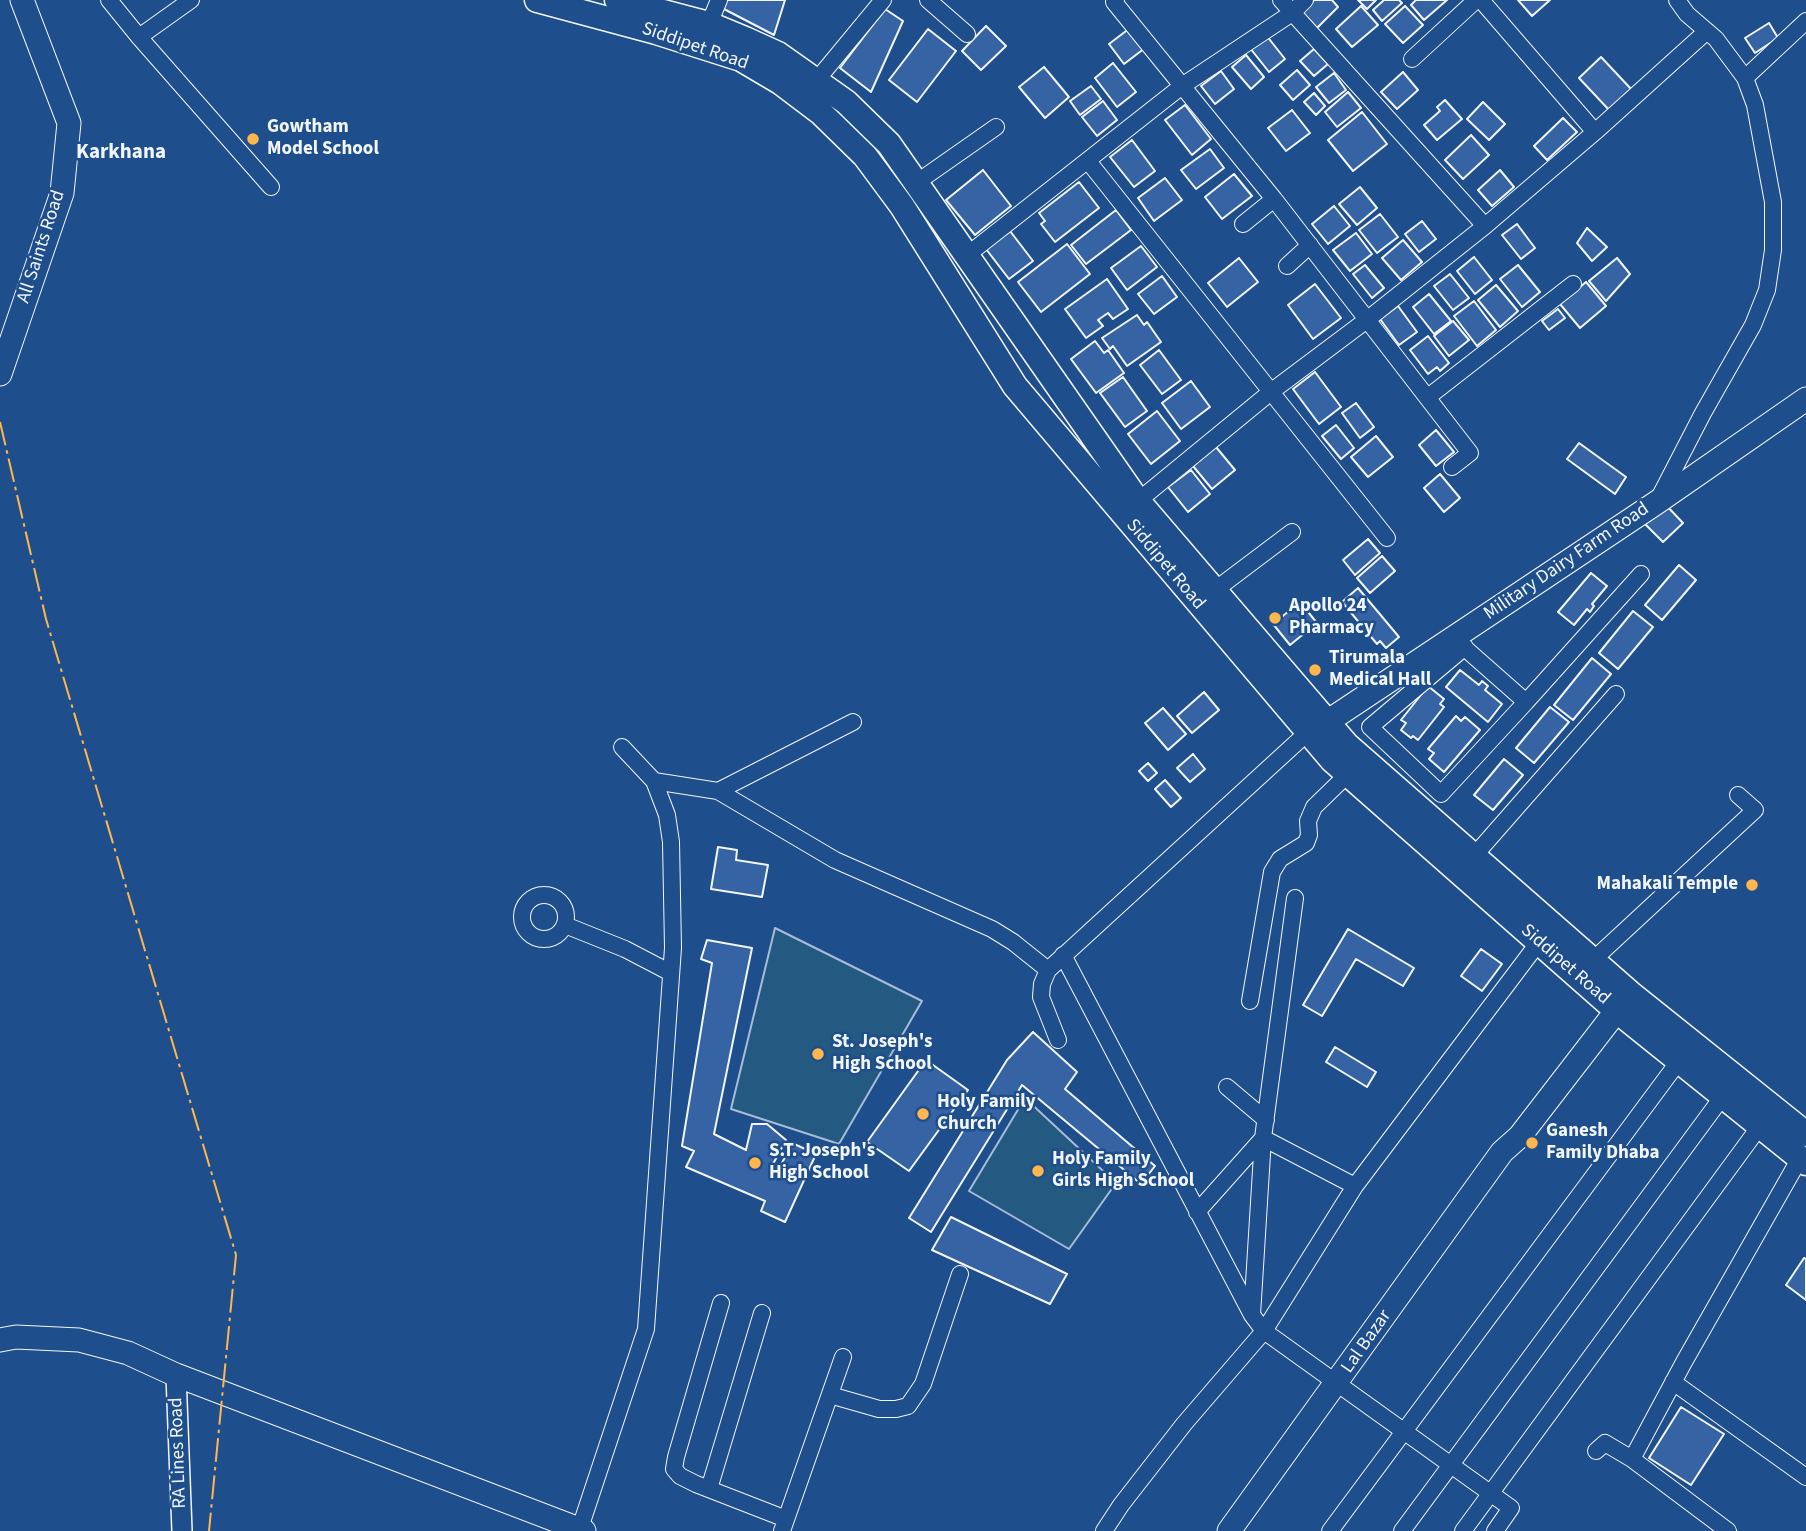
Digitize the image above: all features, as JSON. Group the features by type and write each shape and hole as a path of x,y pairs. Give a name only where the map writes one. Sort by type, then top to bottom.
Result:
{"main road":[{"name":"All Saints Road","path":"0,374 62,193 69,123 22,0"},
{"name":"Siddipet Road","path":"537,0 656,32 741,59 780,82 821,113 865,156 902,206 1015,386 1317,728 1347,745 1474,856 1592,961 1618,997 1679,1061 1803,1160"},
{"name":"Siddipet Road","path":"617,0 709,24 778,54 846,102 888,144 1138,501 1215,590 1348,774 1539,942 1806,1134"},
{"name":"Military Dairy Farm Road","path":"1317,728 1459,642 1806,399"},
{"name":"Lal Bazar","path":"1229,1531 1502,1152 1520,1136 1618,997"},
{"path":"0,1340 16,1337 79,1340 128,1353 176,1375 581,1530"}],"street":[{"path":"109,0 271,187"},
{"path":"139,37 191,0"},
{"path":"709,24 719,0"},
{"path":"816,81 883,0"},
{"path":"928,0 967,34"},
{"path":"1116,0 1114,2 1274,199 1470,453 1452,467"},
{"path":"966,256 1286,6 1305,0"},
{"path":"1412,59 1476,0"},
{"path":"1481,0 1595,132"},
{"path":"1657,503 1703,413 1753,325 1767,290 1773,250 1773,202 1755,105 1745,78 1735,63 1677,0"},
{"path":"1286,6 1485,226"},
{"path":"1745,78 1806,21"},
{"path":"1138,501 1272,391 1485,226 1707,31"},
{"path":"916,183 996,127"},
{"path":"1088,161 1387,538"},
{"path":"1243,224 1274,199"},
{"path":"1287,266 1310,245"},
{"path":"1428,397 1573,284"},
{"path":"1215,590 1292,532"},
{"path":"1526,702 1459,642 1370,727 1441,794 1526,702 1641,573"},
{"path":"1474,856 1616,694"},
{"path":"718,791 853,722"},
{"path":"1058,1040 1041,997 1042,984 1048,971 1317,728"},
{"path":"581,1530 646,1329 671,973 671,842 667,815 654,781 622,747"},
{"path":"1250,1001 1272,872 1280,859 1306,843 1309,835 1308,821 1314,807 1348,774"},
{"path":"654,781 718,791 847,866 992,929 1013,942 1048,971"},
{"path":"1592,961 1755,810 1738,795"},
{"path":"1251,1315 1263,1138 1295,898"},
{"path":"565,925 625,949 671,973"},
{"path":"1104,1531 1192,1414 1264,1331 1355,1186 1539,942"},
{"path":"1063,955 1251,1315 1264,1331 1511,1508 1495,1531"},
{"path":"1331,1531 1679,1061"},
{"path":"1227,1087 1266,1120"},
{"path":"1402,1531 1723,1096"},
{"path":"1463,1531 1760,1126"},
{"path":"1197,1212 1263,1138"},
{"path":"1263,1138 1355,1186"},
{"path":"1632,1459 1673,1382 1803,1160"},
{"path":"830,1395 879,1409 908,1406 923,1384 960,1274"},
{"path":"721,1303 674,1469 680,1476 784,1525 843,1357"},
{"path":"709,1489 762,1314"},
{"name":"RA Lines Road","path":"176,1375 182,1523"},
{"path":"1673,1382 1806,1477"},
{"path":"1596,1451 1605,1443 1632,1459 1728,1531"},
{"path":"168,1531 182,1523"}],"shaded area":[{"path":"775,928 922,1001 839,1144 731,1109"},
{"path":"1025,1098 1116,1183 1069,1249 969,1191"}],"building":[{"path":"727,0 785,0 774,35 722,8"},
{"path":"1314,0 1332,0 1338,7 1317,28 1302,12"},
{"path":"1358,0 1376,0 1367,9"},
{"path":"1384,0 1399,0 1402,3 1382,21 1373,10"},
{"path":"1416,0 1447,0 1424,20 1411,5"},
{"path":"1518,0 1550,0 1532,16"},
{"path":"1361,6 1378,25 1352,47 1336,29"},
{"path":"1405,6 1423,25 1403,43 1385,24"},
{"path":"885,9 903,21 871,92 840,68"},
{"path":"1769,23 1778,38 1755,53 1745,38"},
{"path":"986,26 1006,46 981,70 962,51"},
{"path":"1130,28 1145,48 1124,64 1109,44"},
{"path":"928,29 956,51 917,102 889,80"},
{"path":"1266,35 1285,59 1269,72 1250,48"},
{"path":"1314,49 1328,64 1314,76 1300,61"},
{"path":"1246,55 1264,77 1251,89 1232,67"},
{"path":"1601,57 1632,90 1610,111 1579,78"},
{"path":"1113,63 1136,92 1117,107 1095,78"},
{"path":"1044,67 1069,97 1045,118 1019,87"},
{"path":"1297,70 1310,85 1293,100 1280,85"},
{"path":"1221,71 1234,89 1215,104 1201,86"},
{"path":"1403,72 1418,90 1397,109 1381,92"},
{"path":"1334,73 1346,90 1329,103 1316,87"},
{"path":"1091,86 1101,99 1080,115 1070,101"},
{"path":"1348,92 1361,108 1337,127 1325,112"},
{"path":"1314,93 1325,106 1316,115 1304,102"},
{"path":"1445,100 1462,119 1437,140 1424,125 1440,111 1437,107"},
{"path":"1103,101 1117,120 1097,136 1082,117"},
{"path":"1483,102 1505,124 1489,140 1467,119"},
{"path":"1185,105 1211,139 1192,155 1165,120"},
{"path":"1292,110 1310,133 1286,151 1268,128"},
{"path":"1362,112 1387,144 1353,171 1328,140"},
{"path":"1563,118 1577,132 1547,160 1534,146"},
{"path":"1471,135 1489,155 1463,179 1445,160"},
{"path":"1132,140 1155,171 1134,187 1110,157"},
{"path":"1210,149 1224,168 1196,189 1181,170"},
{"path":"983,170 1011,206 975,235 946,200"},
{"path":"1500,170 1514,187 1492,206 1478,190"},
{"path":"1234,174 1252,196 1222,219 1205,197"},
{"path":"1165,178 1182,200 1154,221 1138,198"},
{"path":"1079,182 1099,208 1055,242 1041,224 1045,221 1039,213"},
{"path":"1360,187 1377,208 1357,225 1339,204"},
{"path":"1334,206 1350,226 1328,244 1312,224"},
{"path":"1116,210 1131,230 1086,264 1071,245"},
{"path":"1380,214 1398,237 1377,253 1359,230"},
{"path":"1422,221 1436,239 1419,252 1405,234"},
{"path":"1517,224 1535,248 1521,259 1502,235"},
{"path":"1587,228 1607,247 1592,261 1577,243"},
{"path":"1010,231 1033,261 1009,279 986,249"},
{"path":"1356,233 1372,254 1350,271 1333,250"},
{"path":"1403,240 1422,262 1401,280 1382,258"},
{"path":"1067,244 1090,274 1041,312 1018,282"},
{"path":"1141,246 1157,267 1127,290 1111,268"},
{"path":"1474,257 1492,280 1475,294 1457,271"},
{"path":"1239,258 1258,282 1227,307 1208,283"},
{"path":"1617,258 1630,274 1606,301 1589,281"},
{"path":"1365,265 1384,288 1372,298 1353,274"},
{"path":"1518,265 1540,292 1522,307 1500,279"},
{"path":"1450,274 1469,298 1453,310 1434,286"},
{"path":"1162,276 1177,297 1154,314 1138,294"},
{"path":"1107,279 1128,309 1113,319 1108,313 1098,320 1103,326 1086,338 1065,309"},
{"path":"1586,282 1606,306 1580,328 1560,304"},
{"path":"1315,284 1341,318 1313,339 1288,305"},
{"path":"1496,285 1518,311 1500,327 1478,300"},
{"path":"1429,294 1451,321 1434,334 1413,307"},
{"path":"1474,301 1496,330 1477,346 1454,316"},
{"path":"1398,306 1417,332 1399,345 1380,319"},
{"path":"1558,309 1565,318 1549,330 1542,321"},
{"path":"1137,315 1144,325 1147,322 1161,342 1127,366 1113,346 1110,349 1102,338"},
{"path":"1453,321 1469,340 1449,356 1434,336"},
{"path":"1428,336 1449,363 1440,371 1437,367 1428,374 1410,350"},
{"path":"1095,341 1104,353 1108,350 1124,373 1096,393 1071,359"},
{"path":"1159,350 1181,380 1162,394 1140,365"},
{"path":"1315,372 1341,407 1319,424 1293,389"},
{"path":"1123,377 1147,411 1125,427 1100,393"},
{"path":"1191,381 1210,407 1181,429 1162,403"},
{"path":"1356,403 1374,427 1360,438 1342,413"},
{"path":"1157,411 1180,441 1151,464 1128,434"},
{"path":"1336,425 1354,448 1341,459 1322,436"},
{"path":"1436,430 1454,452 1436,466 1419,445"},
{"path":"1376,436 1393,457 1368,477 1351,457"},
{"path":"1579,443 1626,477 1615,494 1567,459"},
{"path":"1216,447 1235,470 1212,489 1193,466"},
{"path":"1191,470 1210,494 1188,512 1168,487"},
{"path":"1440,474 1460,498 1444,512 1424,488"},
{"path":"1664,503 1683,523 1663,542 1644,523"},
{"path":"1368,539 1380,553 1355,575 1343,560"},
{"path":"1382,556 1395,571 1370,593 1357,578"},
{"path":"1679,565 1696,580 1662,620 1645,605"},
{"path":"1591,573 1607,586 1592,604 1594,606 1590,612 1587,609 1574,625 1558,612"},
{"path":"1358,588 1399,637 1386,648 1380,641 1377,644 1342,602"},
{"path":"1300,602 1317,623 1290,645 1273,624"},
{"path":"1633,611 1653,627 1618,669 1599,653"},
{"path":"1592,658 1611,674 1573,720 1554,705"},
{"path":"1460,670 1479,685 1482,681 1488,686 1485,690 1502,704 1488,722 1446,687"},
{"path":"1428,686 1444,699 1440,704 1444,707 1418,740 1401,730 1406,723 1401,720"},
{"path":"1204,692 1219,710 1192,733 1177,716"},
{"path":"1550,707 1569,722 1534,763 1516,748"},
{"path":"1163,708 1186,734 1168,750 1145,723"},
{"path":"1456,716 1461,721 1465,717 1480,730 1444,772 1429,759 1434,753 1428,749"},
{"path":"1193,754 1205,769 1190,782 1177,768"},
{"path":"1504,759 1523,775 1493,810 1474,795"},
{"path":"1148,763 1157,773 1148,781 1139,771"},
{"path":"1165,780 1181,798 1171,807 1155,789"},
{"path":"718,847 737,850 736,860 768,865 762,897 711,889"},
{"path":"1348,929 1414,968 1403,986 1356,959 1322,1016 1303,1005"},
{"path":"707,940 752,948 714,1134 746,1150 752,1124 767,1124 786,1140 773,1164 780,1167 792,1143 816,1154 785,1222 761,1211 765,1201 686,1167 694,1151 682,1146 712,963 701,959"},
{"path":"1481,949 1502,964 1482,991 1461,976"},
{"path":"1033,1032 1077,1072 1065,1089 1155,1166 1141,1184 1022,1085 931,1232 909,1218 1007,1060"},
{"path":"1335,1047 1376,1072 1367,1087 1326,1062"},
{"path":"926,1060 968,1090 909,1171 867,1142"},
{"path":"951,1217 1067,1274 1050,1304 932,1250"},
{"path":"1804,1258 1806,1259 1806,1300 1786,1285"},
{"path":"1681,1407 1724,1434 1691,1485 1649,1458"}],"power":[{"path":"0,422 46,619 236,1255 209,1531"}],"place":[{"name":"Gowtham Model School","path":"253,139"},
{"name":"Apollo 24 Pharmacy","path":"1275,618"},
{"name":"Tirumala Medical Hall","path":"1315,670"},
{"name":"Mahakali Temple","path":"1752,885"},
{"name":"St. Joseph's High School","path":"818,1054"},
{"name":"Holy Family Church","path":"923,1114"},
{"name":"Ganesh Family Dhaba","path":"1532,1143"},
{"name":"S.T. Joseph's High School","path":"755,1163"},
{"name":"Holy Family Girls High School","path":"1038,1171"}],"district":[{"name":"Karkhana","path":"121,153"}]}
